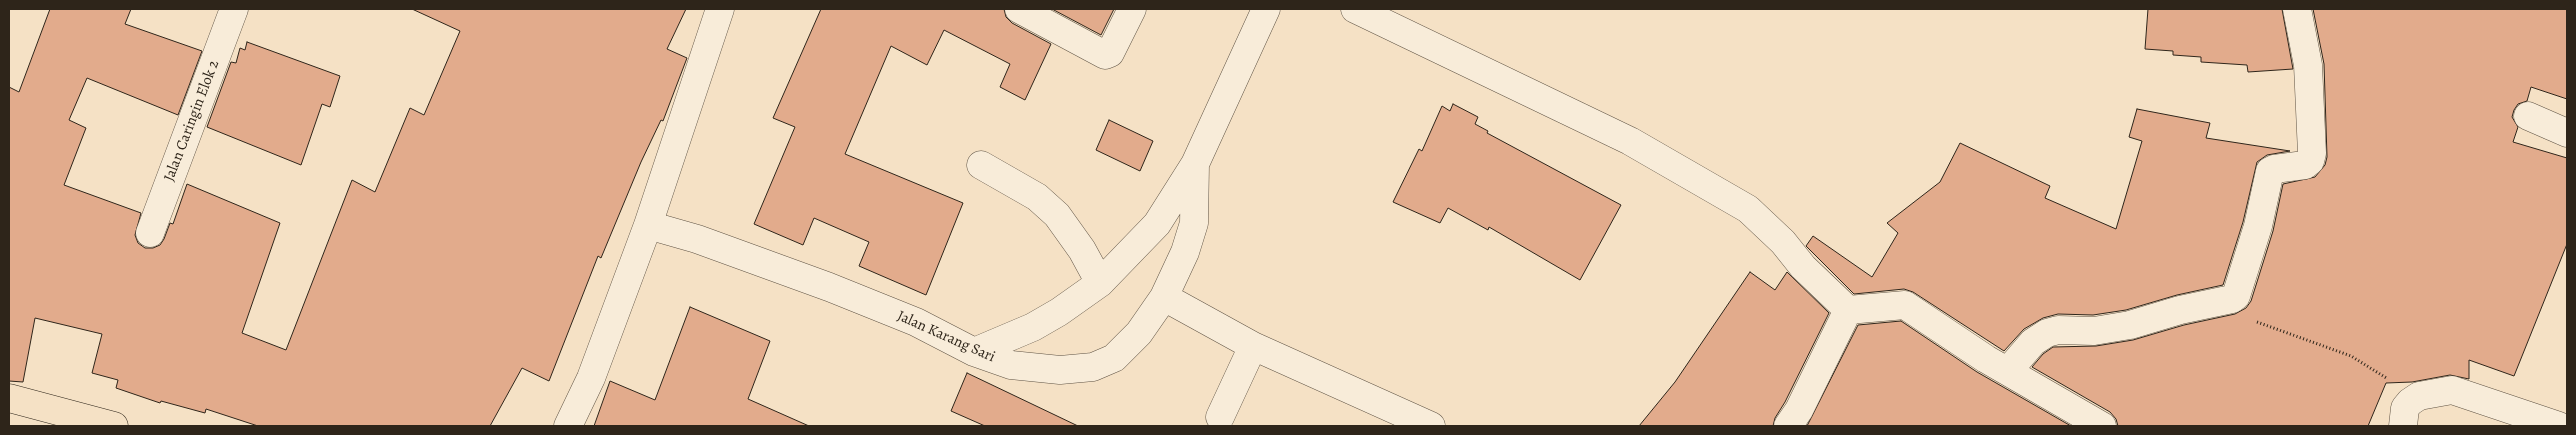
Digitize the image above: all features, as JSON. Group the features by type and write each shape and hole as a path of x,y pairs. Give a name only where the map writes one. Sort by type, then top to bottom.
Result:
{"main road":[{"path":"9,398 114,426"}],"street":[{"name":"Jalan Caringin Elok 2","path":"150,233 234,9"},
{"path":"568,426 591,378 648,225 691,91 720,9"},
{"path":"1018,9 1105,55 1110,53 1132,9"},
{"name":"Jalan Karang Sari","path":"648,225 697,239 829,288 916,322 974,352 1011,364 1060,370 1093,367 1114,358 1139,333 1164,297 1185,252 1194,223 1195,164 1266,9"},
{"path":"1355,9 1630,142 1748,209 1783,242 1803,267 1848,310 1905,305 2008,371 2102,426"},
{"path":"2008,371 2033,342 2053,331 2094,331 2116,328 2180,310 2232,299 2236,296 2250,254 2270,172 2274,169 2305,165 2312,152 2308,66 2297,9"},
{"path":"2528,116 2567,134"},
{"path":"974,352 1033,327 1060,312 1100,283 1157,224 1195,164"},
{"path":"981,165 1037,198 1057,215 1082,250 1100,283"},
{"path":"1164,297 1253,346 1431,426"},
{"path":"1788,426 1799,410 1848,310"},
{"path":"1220,417 1253,346"},
{"path":"2404,417 2419,396 2452,390 2559,426"}],"path":[{"path":"2232,299 2243,317 2362,362 2387,378 2396,388 2404,417"}],"building":[{"path":"50,9 131,9 125,24 202,51 178,115 87,78 69,120 86,128 64,185 141,213 135,235 138,243 145,248 153,248 160,245 164,239 170,223 173,224 187,184 280,223 242,333 286,350 352,180 375,192 410,108 424,115 460,31 412,9 686,9 667,49 687,58 663,121 661,120 641,162 601,258 598,256 549,381 522,368 490,426 258,426 206,409 205,413 161,401 160,403 116,388 118,380 92,373 102,334 35,318 23,382 9,381 9,87 19,92"},
{"path":"821,9 1004,9 1006,17 1012,23 1051,44 1025,100 1000,87 1010,64 944,30 927,65 891,46 845,154 963,203 926,295 859,266 869,242 814,218 803,245 754,224 795,127 773,118"},
{"path":"1052,9 1114,9 1101,35"},
{"path":"2148,9 2282,9 2293,69 2248,72 2247,65 2201,62 2201,57 2173,55 2173,51 2145,49"},
{"path":"2313,9 2567,9 2567,99 2531,87 2527,101 2518,104 2512,117 2518,127 2513,142 2567,158 2567,244 2514,376 2469,360 2469,379 2450,375 2412,382 2386,383 2368,426 2118,426 2116,419 2110,412 2032,367 2043,354 2053,347 2096,346 2133,340 2184,325 2235,314 2246,308 2251,301 2273,231 2283,184 2315,177 2325,165 2327,157 2324,64"},
{"path":"247,42 340,76 330,107 322,104 301,165 207,127 231,62 236,63 240,48 245,50"},
{"path":"1453,104 1478,117 1475,124 1488,131 1487,133 1621,205 1580,280 1489,227 1488,230 1448,208 1440,223 1393,202 1419,149 1422,151 1442,106 1450,111"},
{"path":"2137,109 2210,123 2206,138 2290,151 2267,155 2257,162 2243,222 2223,285 2177,295 2126,310 2093,315 2058,314 2043,318 2024,329 2004,351 1913,292 1904,289 1854,294 1806,246 1813,236 1872,277 1898,233 1887,223 1940,182 1960,143 2050,186 2045,198 2116,229 2142,141 2129,137"},
{"path":"1109,120 1153,141 1140,171 1096,150"},
{"path":"1750,272 1775,290 1787,272 1829,313 1785,402 1775,418 1773,426 1639,426 1675,382"},
{"path":"690,307 770,341 748,399 809,426 594,426 610,381 655,400"},
{"path":"1901,321 1977,372 2071,426 1807,426 1858,325"},
{"path":"967,373 1078,426 985,426 951,411"}]}
